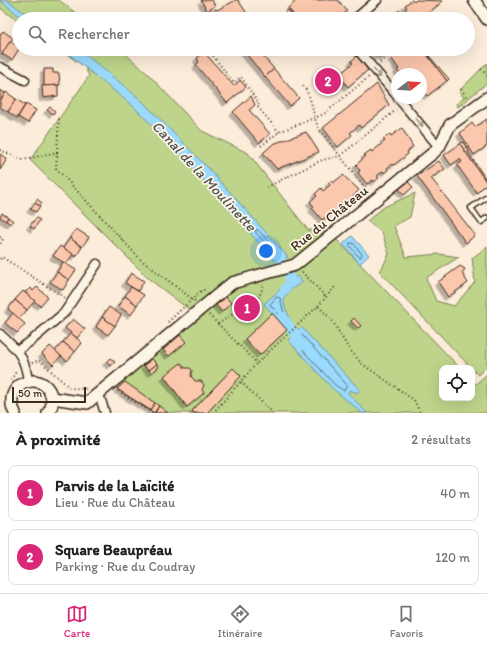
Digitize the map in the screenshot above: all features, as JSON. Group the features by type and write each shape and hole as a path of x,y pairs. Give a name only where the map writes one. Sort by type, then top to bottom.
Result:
{"street":[{"path":"363,12 377,0"},
{"path":"474,0 487,19"},
{"path":"363,56 391,89"},
{"path":"0,68 25,80"},
{"name":"Rue du Château","path":"52,398 87,403 97,391 111,385 232,283 269,277 299,269 375,200 439,147 450,125 487,98"},
{"path":"403,104 439,147"},
{"path":"18,350 64,313 97,264"},
{"path":"0,334 18,350 26,366 28,381"},
{"path":"13,411 13,394 21,384 28,381 34,381 46,386 52,398 52,405 48,413"},
{"path":"97,391 105,413"}],"lane":[{"path":"487,197 471,208 481,222 487,218"}],"path":[{"path":"213,56 234,83 241,77 260,104 257,106 279,132"},
{"path":"261,146 279,132 324,114 390,56"},
{"path":"481,69 487,75"},
{"path":"303,86 308,91 314,118 319,129 375,200"},
{"path":"461,89 469,100"},
{"path":"267,187 322,160 340,156 396,104"},
{"path":"59,118 56,168 141,260 202,308 257,363"},
{"path":"0,150 23,160 57,152"},
{"path":"0,237 3,239 0,244"},
{"path":"1,257 71,302"},
{"path":"299,269 326,297"},
{"path":"218,324 259,297 264,283 269,277"},
{"path":"213,413 257,363 318,306 336,286"},
{"path":"166,327 169,320 202,290 209,290"},
{"path":"318,306 332,320 347,346 361,363 414,400 420,413"},
{"path":"9,384 16,370 39,360 70,388 97,391"},
{"path":"241,382 273,413"},
{"path":"111,385 152,413"}],"green space":[{"path":"0,0 59,0 74,12 12,12 12,17 0,8"},
{"path":"69,56 128,56 147,73 202,131 248,153 308,230 326,231 337,240 457,365 439,365 439,401 475,401 475,383 476,384 487,374 487,413 153,413 111,385 195,314 149,279 30,160 89,76 85,67"},
{"path":"487,63 487,83 458,107 456,104 464,98 459,91"},
{"path":"415,193 410,217 394,226 406,257 439,254 459,257 426,278 436,301 454,306 475,282 472,258 487,247 487,366 478,375 475,372 475,365 468,365 380,272 389,254 382,233 367,221 384,207"}],"water":[{"path":"0,0 7,0 23,12 15,12"},
{"path":"71,56 88,56 140,99 209,169 288,257 275,261 176,149 133,106"},
{"path":"352,236 369,255 360,264 343,244"},
{"path":"298,276 302,282 294,287 285,296 284,300 286,310 293,325 287,330 264,304 287,283 286,280"},
{"path":"301,327 360,390 357,393 350,390 348,393 367,413 362,413 332,388 288,340"}],"building":[{"path":"201,0 212,0 215,6 207,11"},
{"path":"238,0 246,12 212,11"},
{"path":"297,0 338,0 347,11 291,12 288,8"},
{"path":"412,0 414,2 416,0 443,1 430,12 402,12 407,8 405,5"},
{"path":"3,31 12,37 2,54 0,52 0,35"},
{"path":"10,41 12,42 12,56 15,56 12,60 2,54"},
{"path":"199,56 208,56 234,86 240,80 246,87 227,103 196,65 199,62 197,58"},
{"path":"248,56 263,56 274,69 265,77"},
{"path":"357,56 368,70 348,87 339,75 353,63 351,61"},
{"path":"393,56 428,56 447,81 427,96 427,68 398,68 391,58"},
{"path":"428,56 449,79 447,81"},
{"path":"44,69 53,69 53,73 59,73 60,85 44,86"},
{"path":"274,69 299,98 290,106 265,77"},
{"path":"377,84 389,105 361,128 359,125 350,133 352,135 338,147 323,128"},
{"path":"58,85 58,96 43,98 42,86"},
{"path":"0,90 5,93 0,101"},
{"path":"6,92 16,99 8,112 0,107 0,101"},
{"path":"251,96 255,105 249,110 270,134 259,143 233,112"},
{"path":"16,99 25,105 17,118 8,112"},
{"path":"26,104 36,110 28,123 18,117"},
{"path":"50,107 55,111 53,114 47,110"},
{"path":"487,119 487,146 474,155 460,133 472,123 475,127"},
{"path":"402,128 413,147 407,152 408,154 394,165 393,164 387,168 388,170 384,173 383,171 377,176 379,178 374,182 373,180 367,184 358,173 360,171 356,165 366,156 364,155 371,150 372,152 385,141 383,139 390,134 391,136"},
{"path":"306,132 319,152 277,169 263,153 273,144"},
{"path":"463,142 487,181 487,183 460,144"},
{"path":"460,144 487,183 477,193 457,165 462,162 460,159 451,165 444,155"},
{"path":"0,154 7,159 0,170"},
{"path":"439,161 445,169 431,178 475,235 466,243 417,176"},
{"path":"343,175 359,190 345,205 343,203 338,207 339,209 328,218 327,216 322,220 312,208 314,207 310,201 317,196 315,194 321,188 323,191 330,185 328,183 331,181 333,183"},
{"path":"408,182 413,187 404,195 399,189"},
{"path":"37,199 42,203 40,206 35,203"},
{"path":"35,203 40,206 36,212 30,209"},
{"path":"2,213 8,217 6,221 0,217"},
{"path":"8,217 13,221 11,224 6,221"},
{"path":"36,218 40,220 34,229 30,226"},
{"path":"76,229 89,237 82,247 70,238"},
{"path":"70,238 82,247 76,257 63,248"},
{"path":"60,246 73,254 66,264 53,256"},
{"path":"63,262 76,270 69,280 57,272"},
{"path":"460,266 465,269 462,273 468,283 448,297 438,282"},
{"path":"57,272 69,280 63,290 50,282"},
{"path":"131,273 144,281 138,291 125,283"},
{"path":"37,287 48,297 40,306 25,292 31,288 33,291"},
{"path":"131,287 144,295 137,305 125,296"},
{"path":"23,291 35,301 27,310 15,300"},
{"path":"125,296 137,305 131,315 118,306"},
{"path":"226,297 231,303 222,312 216,305"},
{"path":"15,300 27,310 19,319 8,309"},
{"path":"109,307 121,315 115,326 102,317"},
{"path":"13,313 25,324 17,333 5,323"},
{"path":"272,313 287,330 260,355 245,339"},
{"path":"102,317 115,326 108,335 96,327"},
{"path":"354,318 361,326 358,328 351,321"},
{"path":"73,319 85,329 77,338 65,328"},
{"path":"71,333 82,343 75,352 63,342"},
{"path":"180,335 186,342 169,356 163,350"},
{"path":"63,342 75,352 67,361 55,351"},
{"path":"50,346 61,356 53,365 42,354"},
{"path":"110,358 115,362 111,366 106,362"},
{"path":"152,359 157,364 149,370 144,366"},
{"path":"181,363 185,368 190,368 192,370 191,376 195,381 201,381 204,385 202,390 204,393 187,407 164,376"},
{"path":"157,364 159,367 151,373 149,370"},
{"path":"233,368 241,376 207,413 194,413 192,411"},
{"path":"125,382 155,403 150,410 117,389"},
{"path":"155,403 159,406 154,413 150,410"},
{"path":"159,406 168,413 155,413"}],"waterway":[{"name":"Canal de la Moulinette","path":"272,249 279,256 291,281 285,289"},
{"name":"Canal de la Moulinette","path":"283,317 302,345"}],"place":[{"name":"Square Beaupréau","path":"328,81"},
{"name":"Parvis de la Laïcité","path":"247,308"}]}
